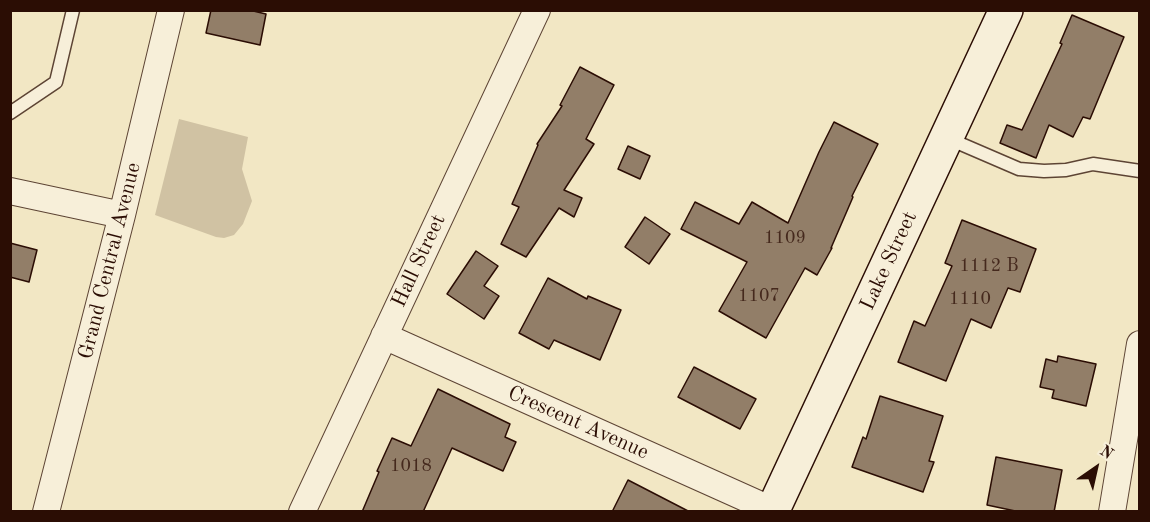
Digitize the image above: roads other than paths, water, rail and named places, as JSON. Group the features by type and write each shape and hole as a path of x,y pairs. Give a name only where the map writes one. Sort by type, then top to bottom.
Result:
{"main road":[{"name":"Lake Street","path":"772,511 1006,10"}],"street":[{"name":"Grand Central Avenue","path":"46,512 122,215 171,10"},
{"name":"Hall Street","path":"302,512 537,10"},
{"path":"10,191 122,215"},
{"name":"Crescent Avenue","path":"384,336 772,511"},
{"path":"1112,512 1140,344"}],"lane":[{"path":"10,113 57,82 73,10"},
{"path":"946,137 1019,169 1066,170 1093,164 1140,171"}]}
